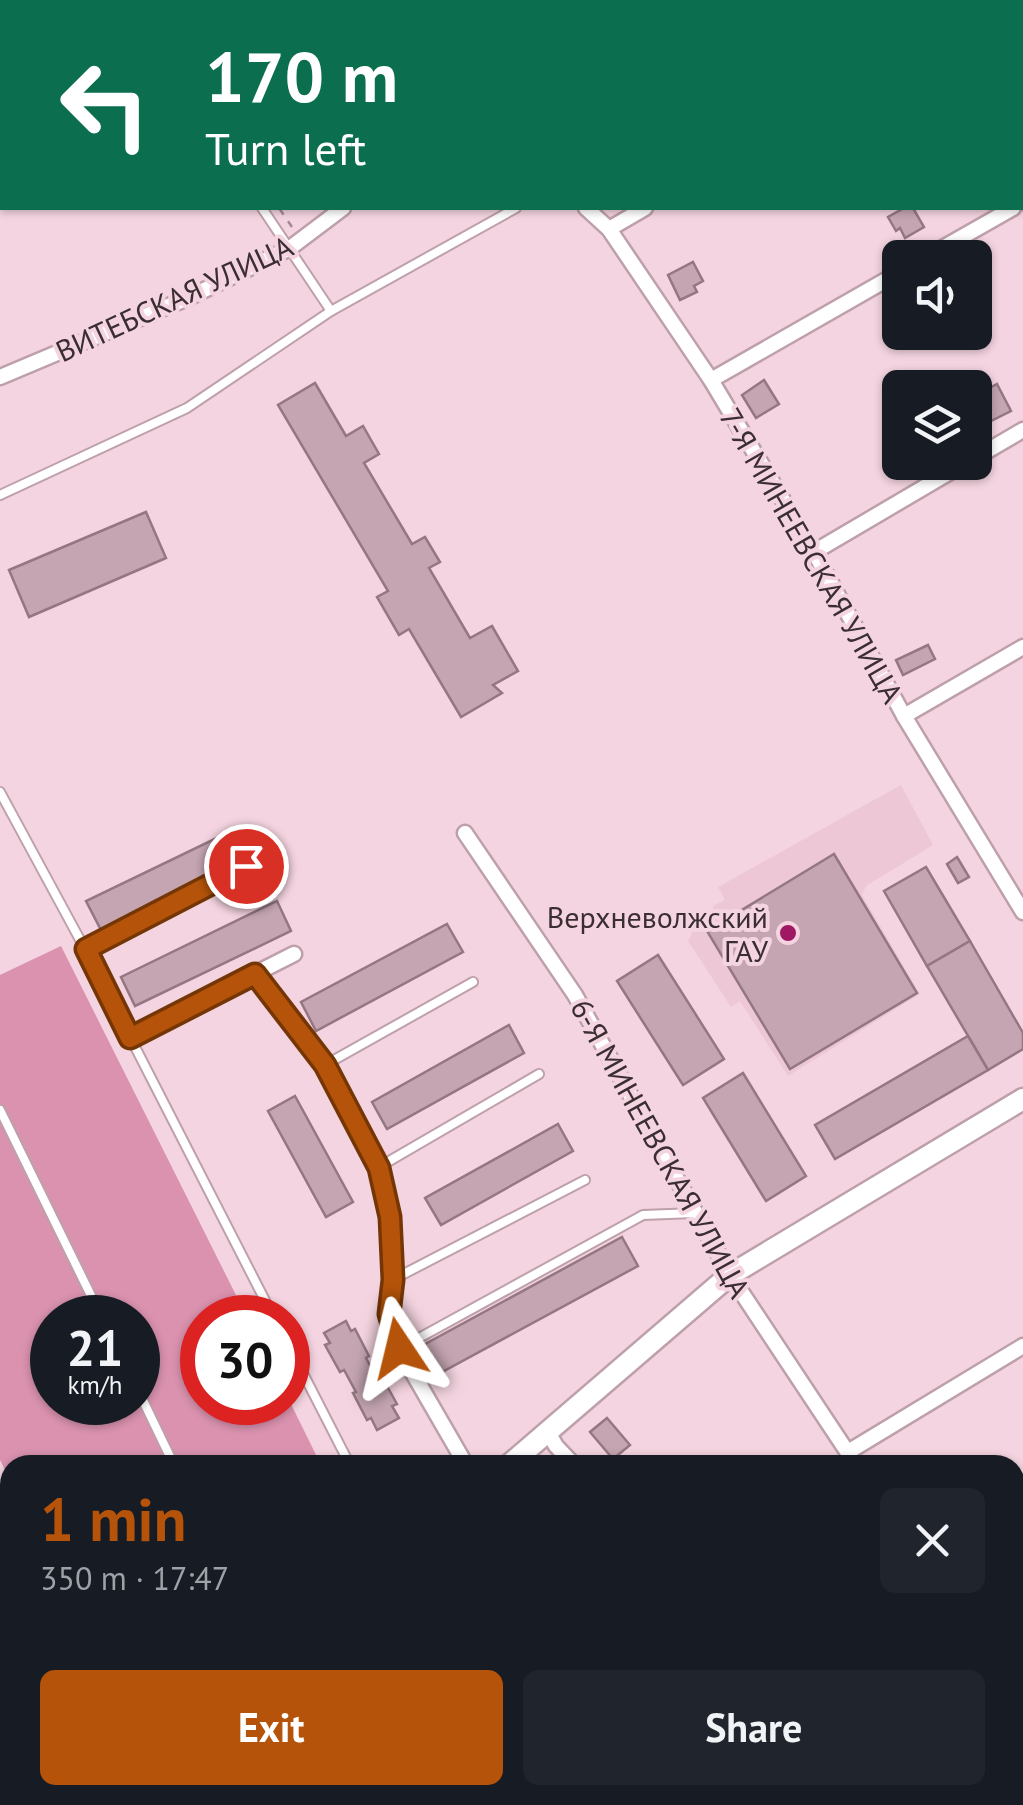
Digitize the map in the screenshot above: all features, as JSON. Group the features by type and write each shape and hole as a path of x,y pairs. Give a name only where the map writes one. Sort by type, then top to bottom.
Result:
{"street":[{"name":"ВИТЕБСКАЯ УЛИЦА","path":"0,377 190,297 296,244 339,210"},
{"name":"7-Я МИНЕЕВСКАЯ УЛИЦА","path":"588,210 609,229 710,380 814,552 904,716 1018,890 1023,912"},
{"path":"609,229 642,210"},
{"path":"957,240 1009,210"},
{"path":"710,380 882,282"},
{"path":"992,448 1023,430"},
{"path":"814,552 936,480"},
{"path":"904,716 1023,647"},
{"name":"6-Я МИНЕЕВСКАЯ УЛИЦА","path":"465,833 576,995 730,1275 850,1455"},
{"path":"86,949 130,1038 294,954"},
{"path":"255,974 325,1065 379,1168 390,1217 393,1280 389,1314 399,1348 460,1455"},
{"path":"521,1455 730,1275 1023,1099"},
{"path":"857,1455 1023,1346"},
{"path":"548,1432 565,1455"}],"lane":[{"path":"264,210 296,244 331,311"},
{"path":"0,495 187,408 331,311 512,210"},
{"path":"0,792 86,949 246,866"},
{"path":"325,1065 473,982"},
{"path":"130,1038 262,1295"},
{"path":"379,1168 540,1074"},
{"path":"0,1110 91,1295"},
{"path":"393,1280 585,1180"},
{"path":"399,1348 643,1215 696,1213"},
{"path":"310,1387 345,1455"},
{"path":"155,1425 169,1455"}],"path":[{"path":"280,210 296,244"}],"shaded area":[{"name":"Верхневолжский ГАУ","path":"901,785 933,845 866,886 862,895 920,994 788,1076 740,1001 731,1007 688,941 696,925 714,915 713,906 725,900 718,887"},
{"path":"61,946 236,1295 180,1295 180,1425 301,1425 316,1455 0,1455 0,975"}],"building":[{"path":"900,210 914,210 924,227 905,238 888,217"},
{"path":"693,262 703,281 694,286 697,292 680,300 668,275"},
{"path":"764,380 779,404 756,418 742,395"},
{"path":"315,383 346,436 363,426 379,454 364,463 412,544 425,537 440,562 429,568 470,638 492,626 518,671 493,685 502,693 461,717 409,629 399,635 377,597 388,591 278,405"},
{"path":"997,384 1011,411 992,420 992,387"},
{"path":"146,512 166,558 29,617 9,570"},
{"path":"928,645 935,659 903,675 896,660"},
{"path":"225,834 239,863 101,930 86,901"},
{"name":"Верхневолжский ГАУ","path":"834,854 917,993 790,1069 707,931"},
{"path":"957,857 969,877 958,883 947,864"},
{"path":"926,867 970,941 927,966 884,891"},
{"path":"277,901 291,931 135,1006 121,977"},
{"path":"447,924 463,952 316,1031 301,1002"},
{"path":"970,941 1023,1033 1023,1049 988,1070 927,966"},
{"path":"658,955 724,1059 683,1085 617,981"},
{"path":"509,1025 524,1053 387,1129 372,1102"},
{"path":"968,1036 988,1070 835,1159 815,1125"},
{"path":"743,1073 806,1176 766,1201 703,1098"},
{"path":"295,1096 353,1202 326,1217 268,1111"},
{"path":"558,1124 573,1151 441,1225 425,1198"},
{"path":"622,1237 638,1266 431,1378 416,1349"},
{"path":"346,1321 351,1331 355,1329 378,1380 382,1377 397,1404 392,1406 399,1418 377,1430 371,1418 367,1420 344,1370 340,1372 325,1345 330,1343 324,1333"},
{"path":"607,1418 630,1445 618,1455 610,1455 590,1432"}],"place":[{"name":"Верхневолжский ГАУ","path":"788,933"}],"route":[{"path":"246,866 86,949 130,1038 255,974 325,1065 379,1168 390,1217 393,1280 389,1314 399,1348"}]}
